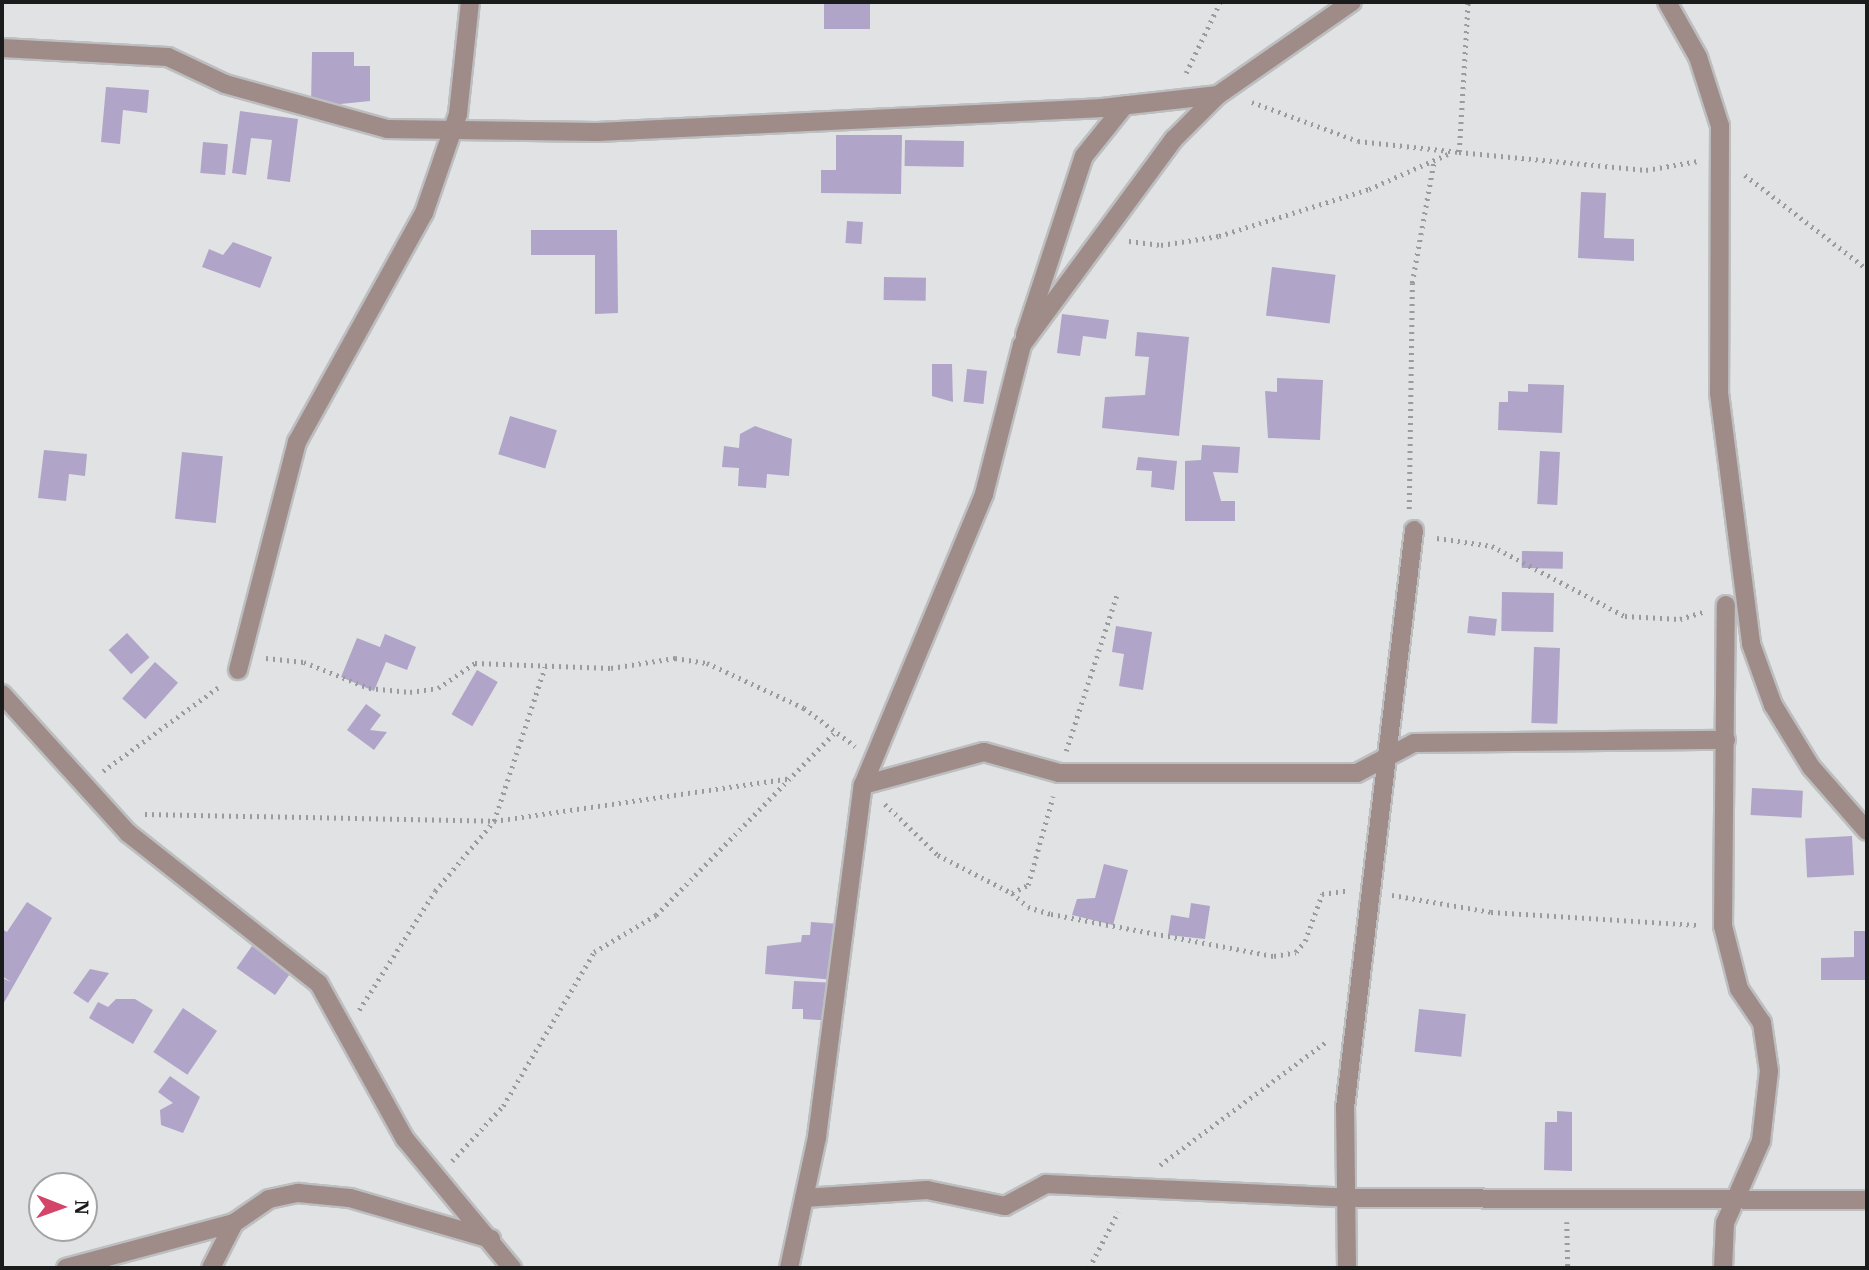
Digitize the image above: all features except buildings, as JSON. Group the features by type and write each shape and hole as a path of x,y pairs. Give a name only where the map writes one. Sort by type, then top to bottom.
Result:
{"street":[{"path":"238,670 297,442 424,214 453,129 470,2"},
{"path":"1022,345 1174,139 1218,96 1352,2"},
{"path":"1667,2 1717,102 1722,157 1719,394 1741,600 1773,705 1811,767 1867,831"},
{"path":"2,48 168,57 225,84 335,119 387,129 597,132 1125,105 1218,96"},
{"path":"789,1268 804,1198 863,785 984,494 1022,345 1084,156 1125,105"},
{"path":"1346,1268 1350,1198 1345,1108 1414,530"},
{"path":"1723,1268 1734,1197 1761,1141 1769,1071 1762,1023 1739,989 1723,926 1726,605"},
{"path":"2,694 111,814 194,889 319,984 376,1094 434,1179 492,1240 512,1268"},
{"path":"863,785 984,752 1059,773 1357,773 1414,743 1726,740"},
{"path":"804,1198 927,1190 1005,1206 1046,1184 1350,1198 1867,1199"},
{"path":"66,1268 234,1223 269,1199 298,1193 350,1198 492,1240"},
{"path":"211,1268 234,1223"}],"path":[{"path":"1173,100 1220,2"},
{"path":"1459,152 1468,2"},
{"path":"1218,96 1258,103 1358,141 1449,153 1646,170 1722,157 1867,269"},
{"path":"1100,238 1161,245 1219,236 1369,189 1449,153"},
{"path":"1434,162 1412,283 1408,498 1414,530 1492,547 1625,616 1680,619 1726,605"},
{"path":"86,785 238,670 275,656 369,688 410,692 438,688 475,663 611,668 675,658 708,663 804,708 873,758"},
{"path":"344,1034 435,891 494,821 545,667"},
{"path":"434,1179 503,1106 594,952 656,915 792,779 835,732"},
{"path":"111,814 494,821 792,779"},
{"path":"1089,1268 1130,1187 1356,1019"}]}
